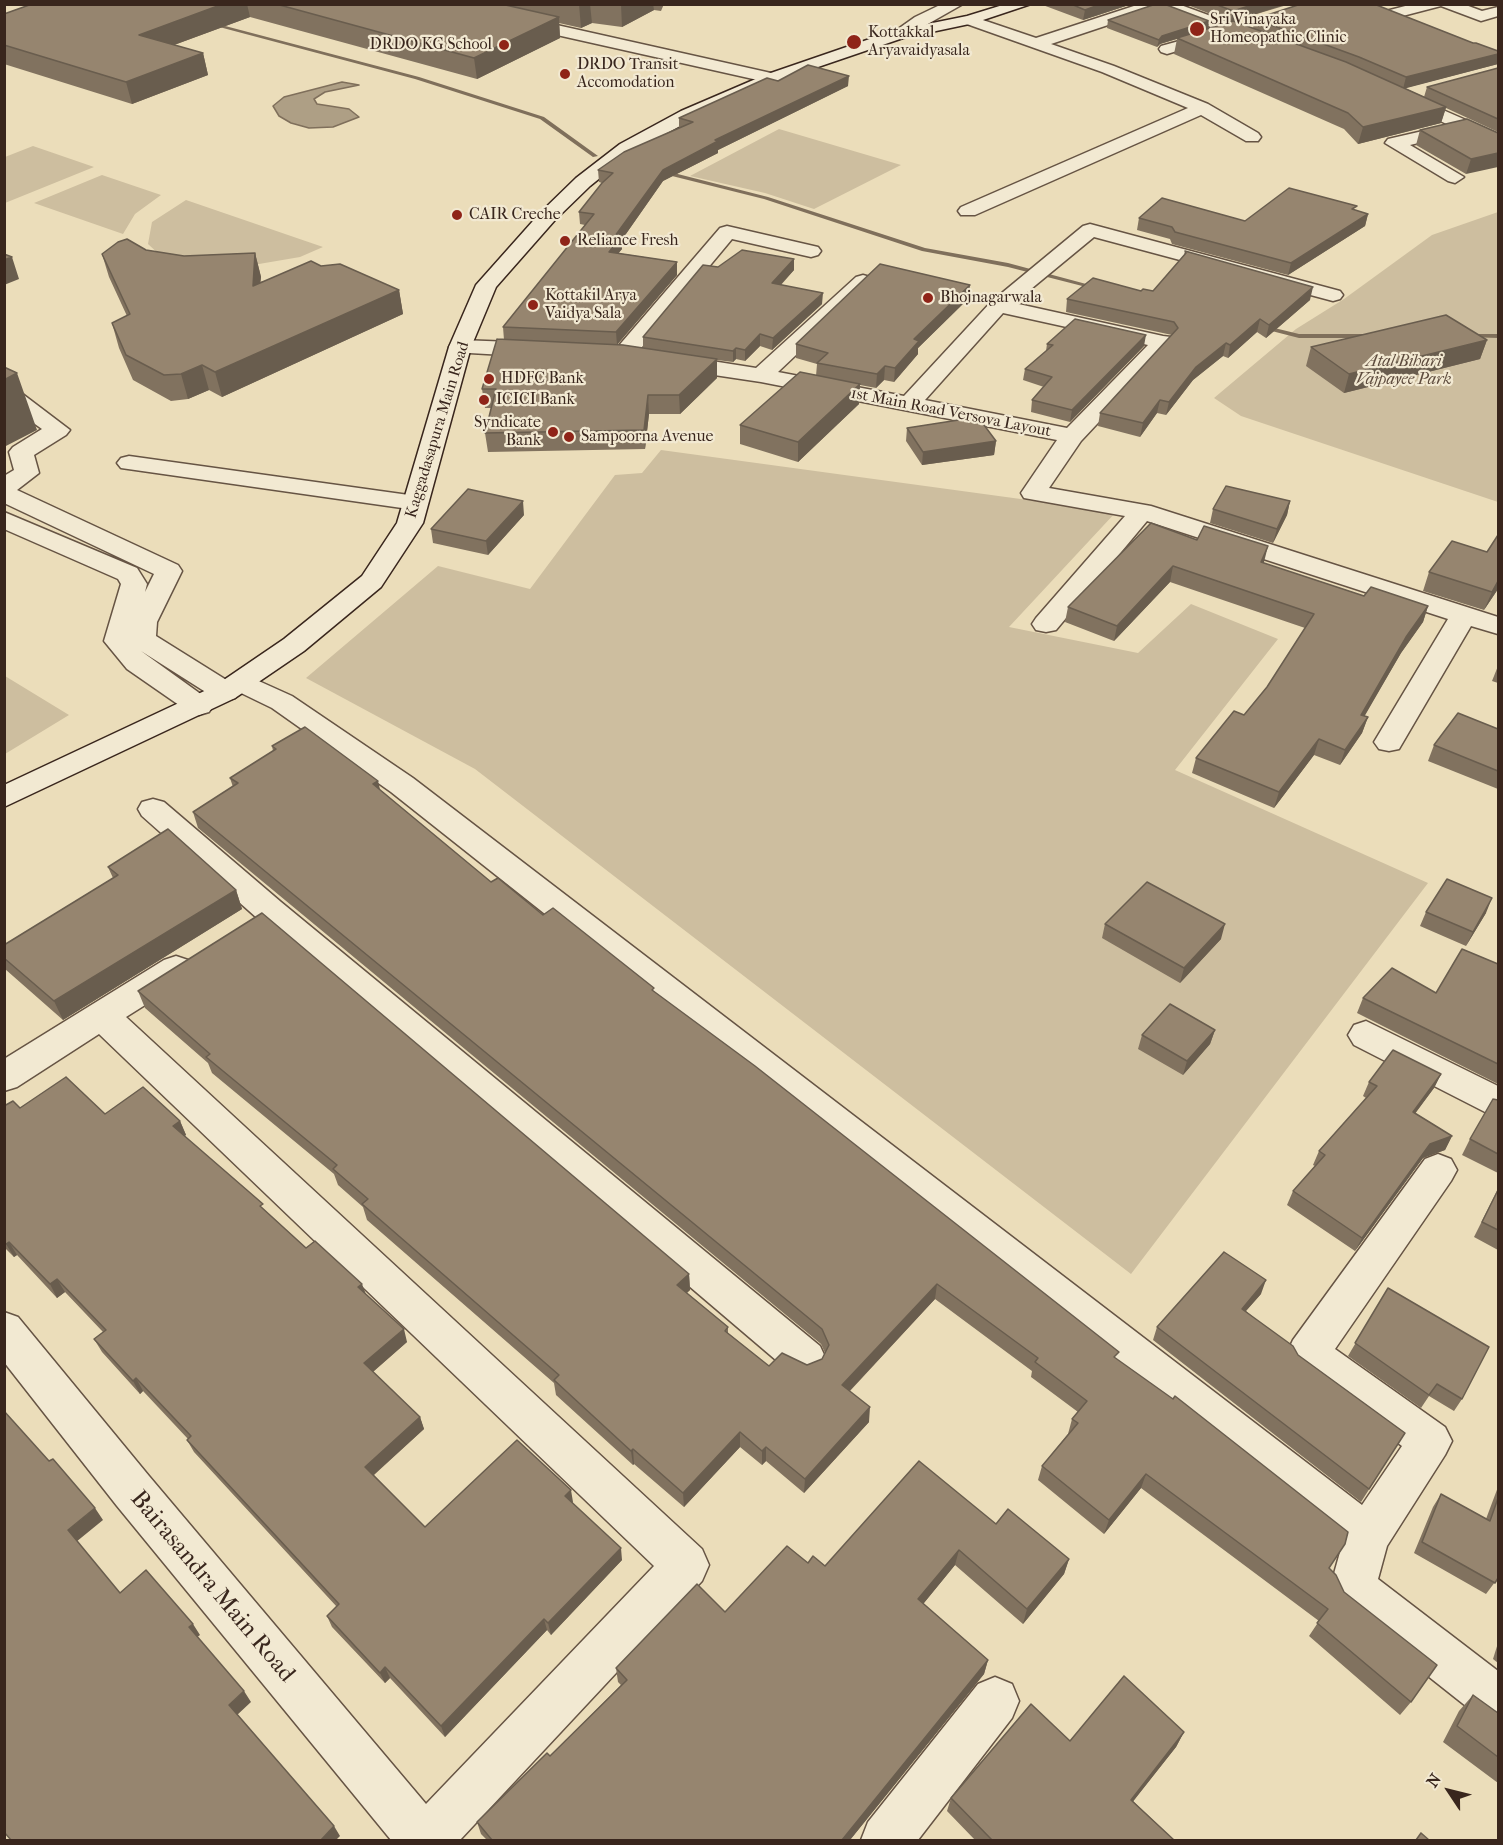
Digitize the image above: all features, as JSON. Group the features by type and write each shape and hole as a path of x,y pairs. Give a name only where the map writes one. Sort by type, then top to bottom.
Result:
{"street":[{"path":"441,4 771,78"},
{"path":"899,34 920,20 956,4"},
{"name":"Kaggadasapura Main Road","path":"4,797 199,706 233,687 294,645 372,580 410,523 460,347 486,285 584,182 626,148 687,115 771,78 899,34 969,20 1024,4"},
{"path":"1037,43 1160,4 1275,45"},
{"path":"1391,14 1435,4"},
{"path":"1447,4 1481,16 1498,12"},
{"path":"969,20 1037,43 1202,108 1252,137"},
{"path":"1167,49 1252,22"},
{"path":"1422,91 1395,94 1498,140"},
{"path":"968,211 1202,108"},
{"path":"1455,177 1394,143 1466,125"},
{"path":"909,404 998,306 1090,230 1333,295"},
{"name":"1st Main Road Versova Layout","path":"811,251 727,232 615,354 761,375 1072,436 1034,493 1142,511 1498,626"},
{"path":"761,375 864,280"},
{"path":"998,306 1162,342 1072,436"},
{"path":"460,347 559,351"},
{"path":"4,392 58,430 21,452 27,473 4,487"},
{"path":"129,463 416,503"},
{"path":"4,493 170,571 142,622 142,639 233,687 282,702 402,785 1367,1537"},
{"path":"1047,624 1142,511"},
{"path":"4,519 128,574 134,584 118,641 137,663 199,706"},
{"path":"1389,742 1464,615"},
{"path":"153,809 269,910 806,1359"},
{"path":"240,929 269,910"},
{"path":"4,1077 200,954"},
{"path":"102,1016 686,1565 424,1840"},
{"path":"1366,1035 1498,1102"},
{"path":"1438,1170 1308,1353 1430,1441 1367,1537 1353,1588 1498,1701"},
{"name":"Bairasandra Main Road","path":"4,1330 133,1491 424,1840"},
{"path":"886,1840 995,1701"}],"green space":[{"path":"779,129 901,165 814,209 765,193 690,176"},
{"path":"33,146 94,167 5,203 5,157"},
{"path":"102,175 161,195 135,214 123,234 34,203"},
{"path":"186,200 323,247 300,257 218,271 163,258 148,244 152,222"},
{"name":"Atal Bihari Vajpayee Park","path":"1498,212 1498,502 1241,416 1214,398 1296,329 1344,299 1432,235"},
{"path":"661,450 1116,512 1009,627 1138,653 1191,604 1278,639 1175,770 1428,883 1131,1274 475,769 306,678 438,566 530,589 615,475 642,473"},
{"path":"5,676 69,715 5,754"}],"shaded area":[{"path":"342,82 359,85 325,92 314,99 317,104 349,109 359,117 333,127 309,128 291,123 279,116 273,106 284,97"}],"building":[{"path":"32,4 223,4 139,35 203,53 126,82 4,45 4,14"},
{"path":"276,4 501,4 559,17 474,58"},
{"path":"1071,4 1101,4 1085,10"},
{"path":"1156,4 1164,4 1209,21 1162,36 1159,40 1108,20"},
{"path":"1215,4 1255,4 1233,11"},
{"path":"1301,4 1374,4 1498,51 1498,54 1406,77 1359,57 1255,19"},
{"path":"1233,21 1346,62 1446,107 1363,127 1348,113 1177,38"},
{"path":"808,65 849,76 715,140 718,141 663,170 615,236 621,237 609,252 677,262 616,332 503,327 594,214 579,212 613,173 598,170 624,152 693,122 679,118 767,78 778,81"},
{"path":"1498,68 1498,119 1427,87"},
{"path":"1467,119 1498,133 1498,153 1471,159 1420,130"},
{"path":"1289,188 1357,206 1352,209 1368,214 1291,263 1175,232 1172,227 1139,218 1162,198 1245,221"},
{"path":"127,239 146,250 184,256 255,253 253,286 311,261 321,266 340,264 399,290 215,372 202,365 181,374 164,375 126,355 112,323 130,314 102,254 118,242"},
{"path":"742,250 794,259 772,283 823,293 773,338 760,334 745,350 736,348 733,351 643,337 703,265 718,267"},
{"path":"1185,251 1313,287 1269,325 1260,319 1230,345 1226,343 1196,367 1169,402 1160,400 1143,423 1100,413 1178,328 1174,322 1067,299 1093,278 1141,291 1143,289 1153,291 1186,253"},
{"path":"4,254 12,257 4,260"},
{"path":"880,264 970,285 914,339 919,341 895,368 885,366 877,374 817,363 828,353 796,344"},
{"path":"1446,315 1487,340 1349,374 1311,347"},
{"path":"1075,319 1146,335 1072,410 1032,400 1052,377 1025,369 1053,345 1047,344"},
{"path":"497,339 623,345 717,359 679,395 648,395 644,430 485,433 496,389 482,389"},
{"path":"4,367 17,373 4,380"},
{"path":"800,372 860,384 798,442 740,425"},
{"path":"978,417 996,441 923,452 907,428"},
{"path":"1226,486 1290,501 1277,529 1213,509"},
{"path":"468,489 523,501 486,541 431,529"},
{"path":"1151,523 1197,540 1204,526 1268,546 1261,562 1364,596 1371,587 1428,606 1406,637 1361,715 1368,717 1345,750 1319,739 1279,792 1196,758 1234,711 1244,715 1267,687 1314,614 1173,566 1117,626 1068,607"},
{"path":"1498,535 1498,581 1492,592 1429,572 1452,541 1487,552"},
{"path":"1458,713 1498,729 1498,771 1434,745"},
{"path":"305,727 378,781 373,784 491,882 498,878 543,915 553,908 654,988 652,990 755,1066 1119,1352 1114,1357 1173,1399 1175,1396 1348,1532 1345,1544 1329,1568 1336,1575 1344,1592 1437,1665 1411,1702 1317,1623 1328,1609 1146,1474 1109,1520 1042,1466 1078,1423 1072,1419 1087,1401 1035,1362 1038,1358 937,1284 842,1385 870,1407 805,1479 766,1447 762,1451 740,1432 683,1493 633,1449 631,1451 554,1380 559,1375 362,1204 368,1199 333,1169 337,1165 206,1057 210,1054 138,991 262,913 689,1274 677,1285 728,1327 725,1331 769,1366 782,1353 807,1365 822,1359 829,1345 822,1329 193,812 238,783 230,778 276,749 272,746"},
{"path":"168,829 236,890 54,1001 4,958 4,945 118,875 108,867"},
{"path":"1447,879 1492,898 1473,932 1426,912"},
{"path":"1147,882 1225,924 1184,968 1105,924"},
{"path":"1462,949 1498,964 1498,1064 1363,998 1392,968 1436,993"},
{"path":"1170,1004 1215,1030 1187,1061 1142,1035"},
{"path":"1393,1050 1441,1074 1413,1112 1452,1136 1430,1144 1362,1238 1293,1191 1325,1155 1319,1151 1377,1086 1369,1082"},
{"path":"66,1077 105,1114 143,1087 180,1121 173,1126 263,1204 260,1206 306,1248 315,1241 362,1284 358,1287 404,1329 364,1363 420,1417 365,1467 425,1527 517,1440 571,1490 565,1496 621,1548 548,1623 544,1619 441,1726 385,1667 380,1673 327,1616 339,1604 187,1440 191,1436 136,1378 133,1381 94,1339 106,1330 57,1279 50,1284 9,1242 6,1244 4,1242 4,1106 13,1101 20,1108"},
{"path":"1493,1099 1498,1100 1498,1154 1470,1139"},
{"path":"1498,1190 1498,1230 1482,1222"},
{"path":"1224,1252 1266,1280 1242,1309 1293,1346 1298,1355 1405,1433 1369,1489 1157,1327"},
{"path":"1388,1288 1489,1347 1462,1399 1437,1384 1429,1395 1355,1343"},
{"path":"4,1411 49,1461 53,1459 95,1508 68,1530 120,1593 146,1570 193,1624 189,1627 244,1691 229,1705 334,1826 321,1840 11,1840 4,1832"},
{"path":"919,1461 996,1524 1008,1509 1069,1559 1027,1609 959,1550 918,1599 988,1660 842,1840 492,1840 477,1822 547,1753 550,1756 627,1680 616,1668 697,1584 725,1612 787,1546 808,1563 813,1556 825,1566"},
{"path":"1441,1494 1490,1521 1498,1498 1498,1578 1495,1583 1422,1542"},
{"path":"1124,1676 1184,1732 1131,1800 1174,1840 992,1840 951,1798 1031,1704 1070,1741"},
{"path":"1473,1695 1498,1713 1498,1757 1457,1726"},
{"path":"1421,1833 1429,1840 1416,1840"}],"waterway":[{"path":"210,23 417,78 542,118 595,156"},
{"path":"662,172 766,198 924,250 1008,265 1098,288"},
{"path":"1262,327 1299,336 1372,336"},
{"path":"1468,336 1498,336"}],"place":[{"name":"Sri Vinayaka Homeopathic Clinic","path":"1197,29"},
{"name":"Kottakkal Aryavaidyasala","path":"854,42"},
{"name":"DRDO KG School","path":"504,45"},
{"name":"DRDO Transit Accomodation","path":"565,74"},
{"name":"CAIR Creche","path":"457,215"},
{"name":"Reliance Fresh","path":"565,241"},
{"name":"Bhojnagarwala","path":"928,298"},
{"name":"Kottakil Arya Vaidya Sala","path":"533,305"},
{"name":"HDFC Bank","path":"489,379"},
{"name":"ICICI Bank","path":"484,400"},
{"name":"Syndicate Bank","path":"553,432"},
{"name":"Sampoorna Avenue","path":"569,437"}]}
